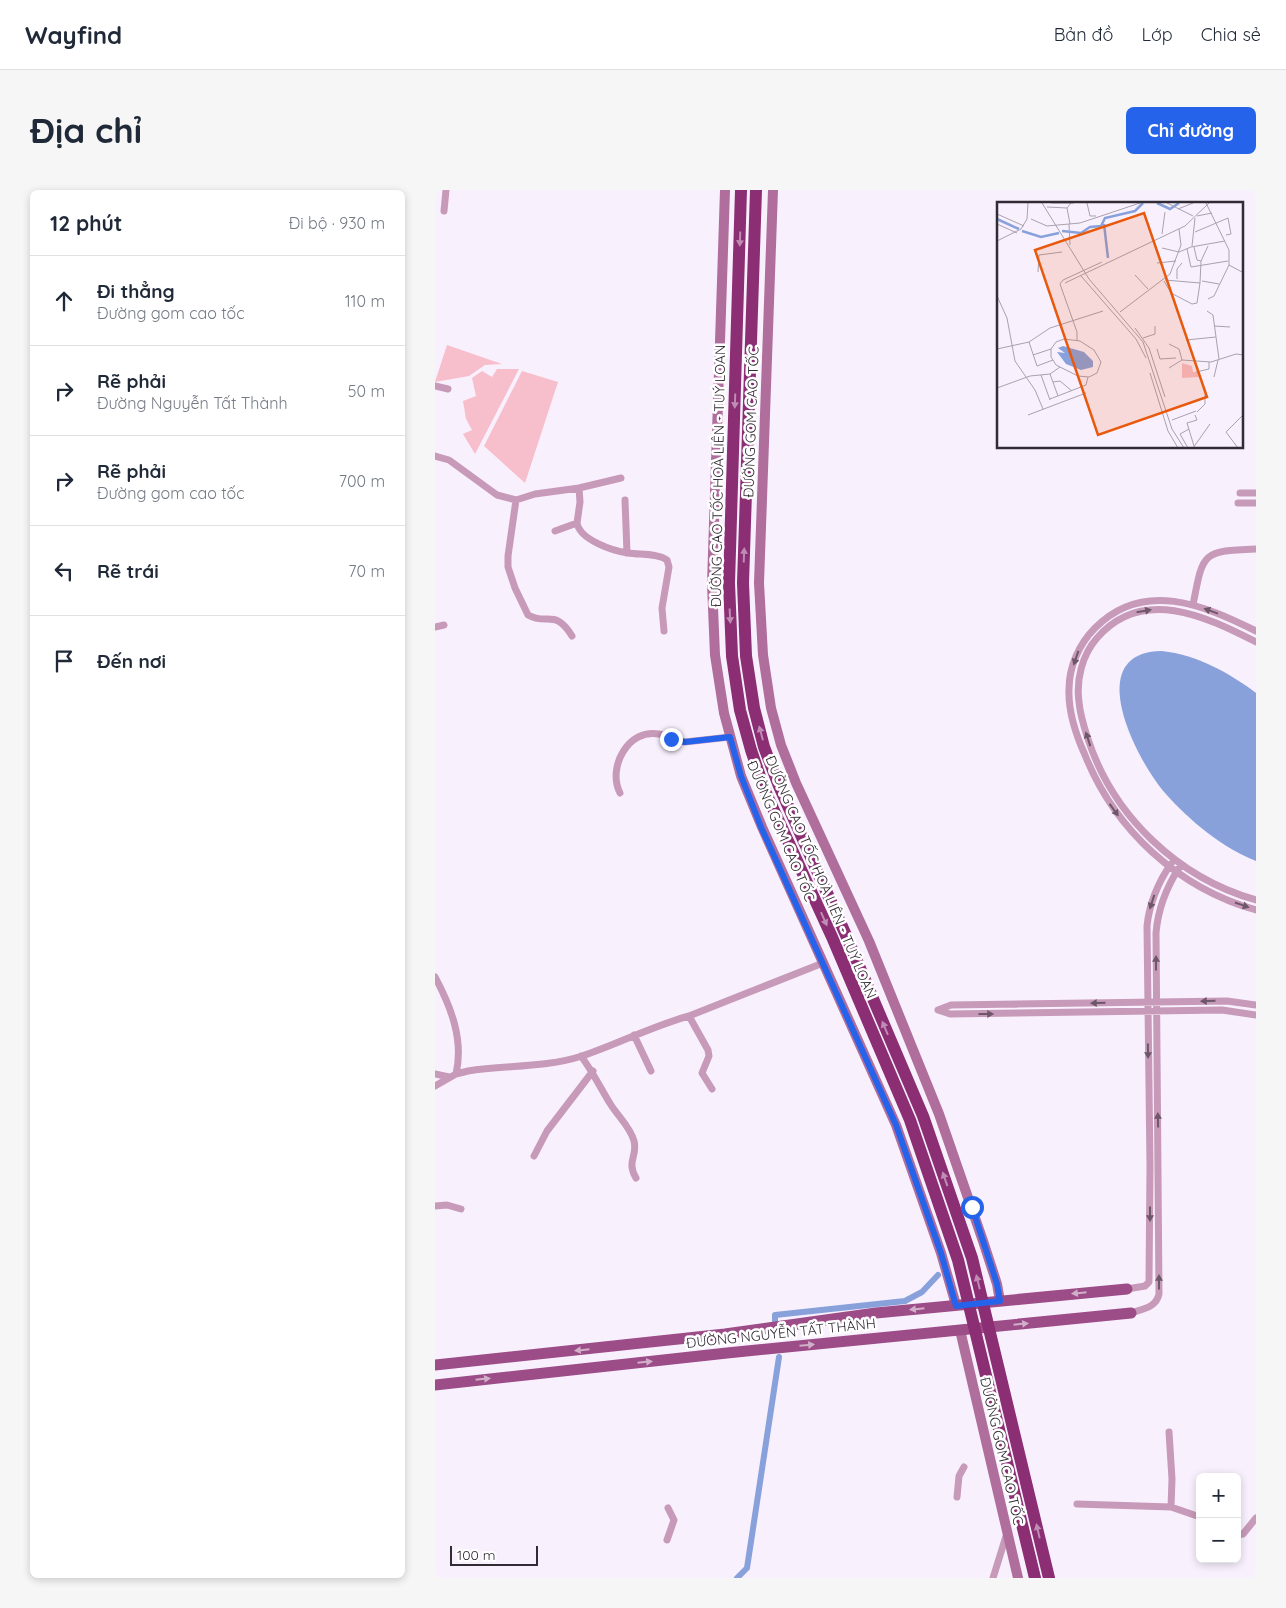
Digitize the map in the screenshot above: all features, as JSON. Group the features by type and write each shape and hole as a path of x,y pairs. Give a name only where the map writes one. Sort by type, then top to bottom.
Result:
{"highway":[{"name":"ĐƯỜNG CAO TỐC HOÀ LIÊN - TUÝ LOAN","path":"741,190 729,583 732,656 740,710 765,791 832,937 909,1120 958,1260 1035,1578"},
{"name":"ĐƯỜNG CAO TỐC HOÀ LIÊN - TUÝ LOAN","path":"755,190 743,583 746,656 754,708 764,747 779,786 845,933 923,1116 972,1258 1049,1578"}],"main road":[{"name":"ĐƯỜNG GOM CAO TỐC","path":"725,190 712,584 715,656 723,713 741,776 761,827 896,1125 941,1253 956,1306"},
{"name":"ĐƯỜNG GOM CAO TỐC","path":"773,190 759,583 763,655 771,708 781,745 796,783 869,941 939,1114 994,1275 1000,1301"},
{"name":"ĐƯỜNG NGUYỄN TẤT THÀNH","path":"435,1365 725,1334 876,1313 1127,1288"},
{"name":"ĐƯỜNG NGUYỄN TẤT THÀNH","path":"435,1385 727,1353 1131,1313"},
{"name":"ĐƯỜNG GOM CAO TỐC","path":"960,1330 1018,1578"},
{"path":"725,1334 727,1353"},
{"path":"549,1353 552,1372"}],"street":[{"path":"444,211 446,190"},
{"path":"435,386 448,389"},
{"path":"435,456 449,460 497,495 516,500 535,494 579,488 621,478"},
{"path":"579,488 580,509 577,523 578,529 583,536 627,553 661,557 667,560 668,574 663,603 664,630"},
{"path":"1240,493 1256,493"},
{"path":"516,500 507,562 511,581 528,615 558,620 565,625 572,636"},
{"path":"625,500 627,553"},
{"path":"1238,503 1256,503"},
{"path":"555,530 577,523"},
{"path":"1193,605 1199,572 1209,556 1221,551 1256,549"},
{"path":"1256,631 1225,616 1193,605 1165,600 1140,602 1118,610 1101,622 1087,636 1075,658 1069,683 1069,700 1073,721 1090,770 1107,800 1125,824 1141,842 1176,872 1214,894 1256,910"},
{"path":"1256,642 1208,620 1175,610 1152,609 1136,612 1121,618 1107,628 1089,649 1078,681 1082,717 1099,766 1112,790 1131,818 1150,838 1181,864 1216,885 1256,900"},
{"path":"1101,622 1107,628"},
{"path":"435,627 443,625"},
{"path":"620,792 615,784 622,751 637,737 659,734 685,742 730,737"},
{"path":"1090,770 1099,766"},
{"path":"1127,1288 1145,1286 1149,1282 1148,920 1155,894 1174,859"},
{"path":"1131,1313 1153,1305 1158,1299 1159,1294 1157,921 1162,900 1181,864"},
{"path":"435,1086 453,1076 497,1067 558,1062 581,1056 823,963"},
{"path":"435,977 450,1007 455,1024 459,1060 453,1076"},
{"path":"1256,1005 1227,1001 951,1005 938,1010 950,1014 1222,1010 1256,1015"},
{"path":"689,1016 708,1050 709,1056 703,1073 712,1089"},
{"path":"634,1035 651,1071"},
{"path":"581,1056 593,1070 611,1105 633,1138 635,1147 631,1164 636,1178"},
{"path":"534,1156 547,1131 593,1070"},
{"path":"435,1074 453,1076"},
{"path":"435,1206 447,1205 461,1209"},
{"path":"1169,1432 1172,1479 1171,1507"},
{"path":"957,1497 959,1476 964,1467"},
{"path":"1077,1504 1171,1507 1196,1516"},
{"path":"667,1540 674,1520 668,1508"},
{"path":"1241,1534 1256,1518"},
{"path":"993,1578 1007,1531"}],"shaded area":[{"path":"447,345 502,364 485,365 469,376 435,382"},
{"path":"497,369 519,369 475,454 463,434 472,430 466,419 463,401 476,396 472,378 482,371 492,377"},
{"path":"522,371 558,382 525,483 484,446"}],"water":[{"path":"1162,651 1188,656 1212,666 1256,693 1256,861 1218,841 1165,793 1153,778 1130,734 1122,710 1120,688 1124,669 1137,656"}],"waterway":[{"path":"775,1321 775,1315 905,1301 922,1292 938,1275"},
{"path":"737,1578 747,1568 779,1357"}],"route":[{"path":"671,739 685,742 730,737 741,776 761,827 896,1125 953,1289 956,1306 1000,1301 997,1284 972,1207"}]}
